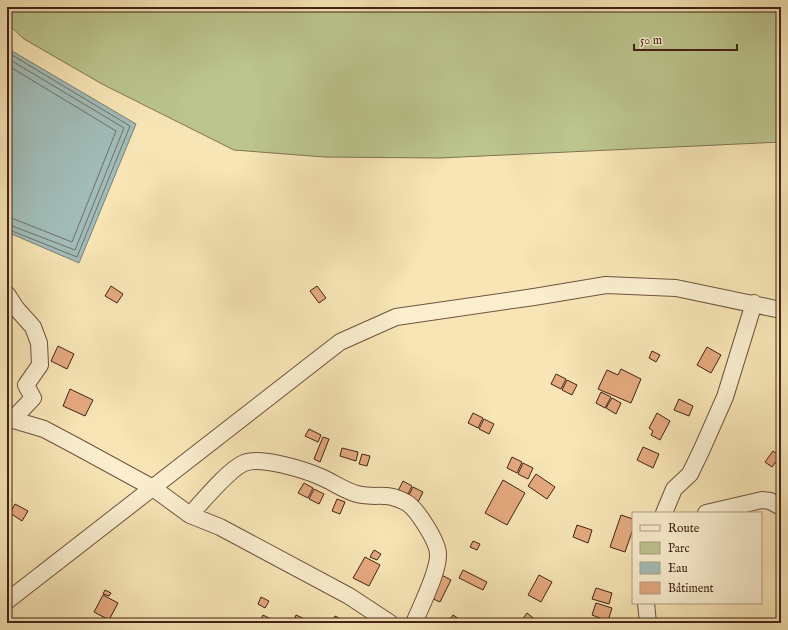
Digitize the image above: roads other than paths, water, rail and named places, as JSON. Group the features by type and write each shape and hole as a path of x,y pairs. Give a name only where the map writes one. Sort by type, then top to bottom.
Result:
{"street":[{"path":"7,600 340,342 396,318 606,285 676,288 754,303 781,310"},
{"path":"7,294 16,308 33,327 39,343 40,365 26,385 34,398 10,419"},
{"path":"664,512 674,489 690,474 708,436 724,397 754,303"},
{"path":"10,419 44,429 153,488 190,515 220,527 348,596 390,623"},
{"path":"190,515 230,474 244,462 260,461 320,477 355,493 371,496 389,495 396,498 408,504 427,527 438,554 435,571 414,623"},
{"path":"710,512 762,500 770,501 781,507"},
{"path":"646,604 648,623"}],"water":[{"path":"7,48 136,124 79,263 7,232"}]}
